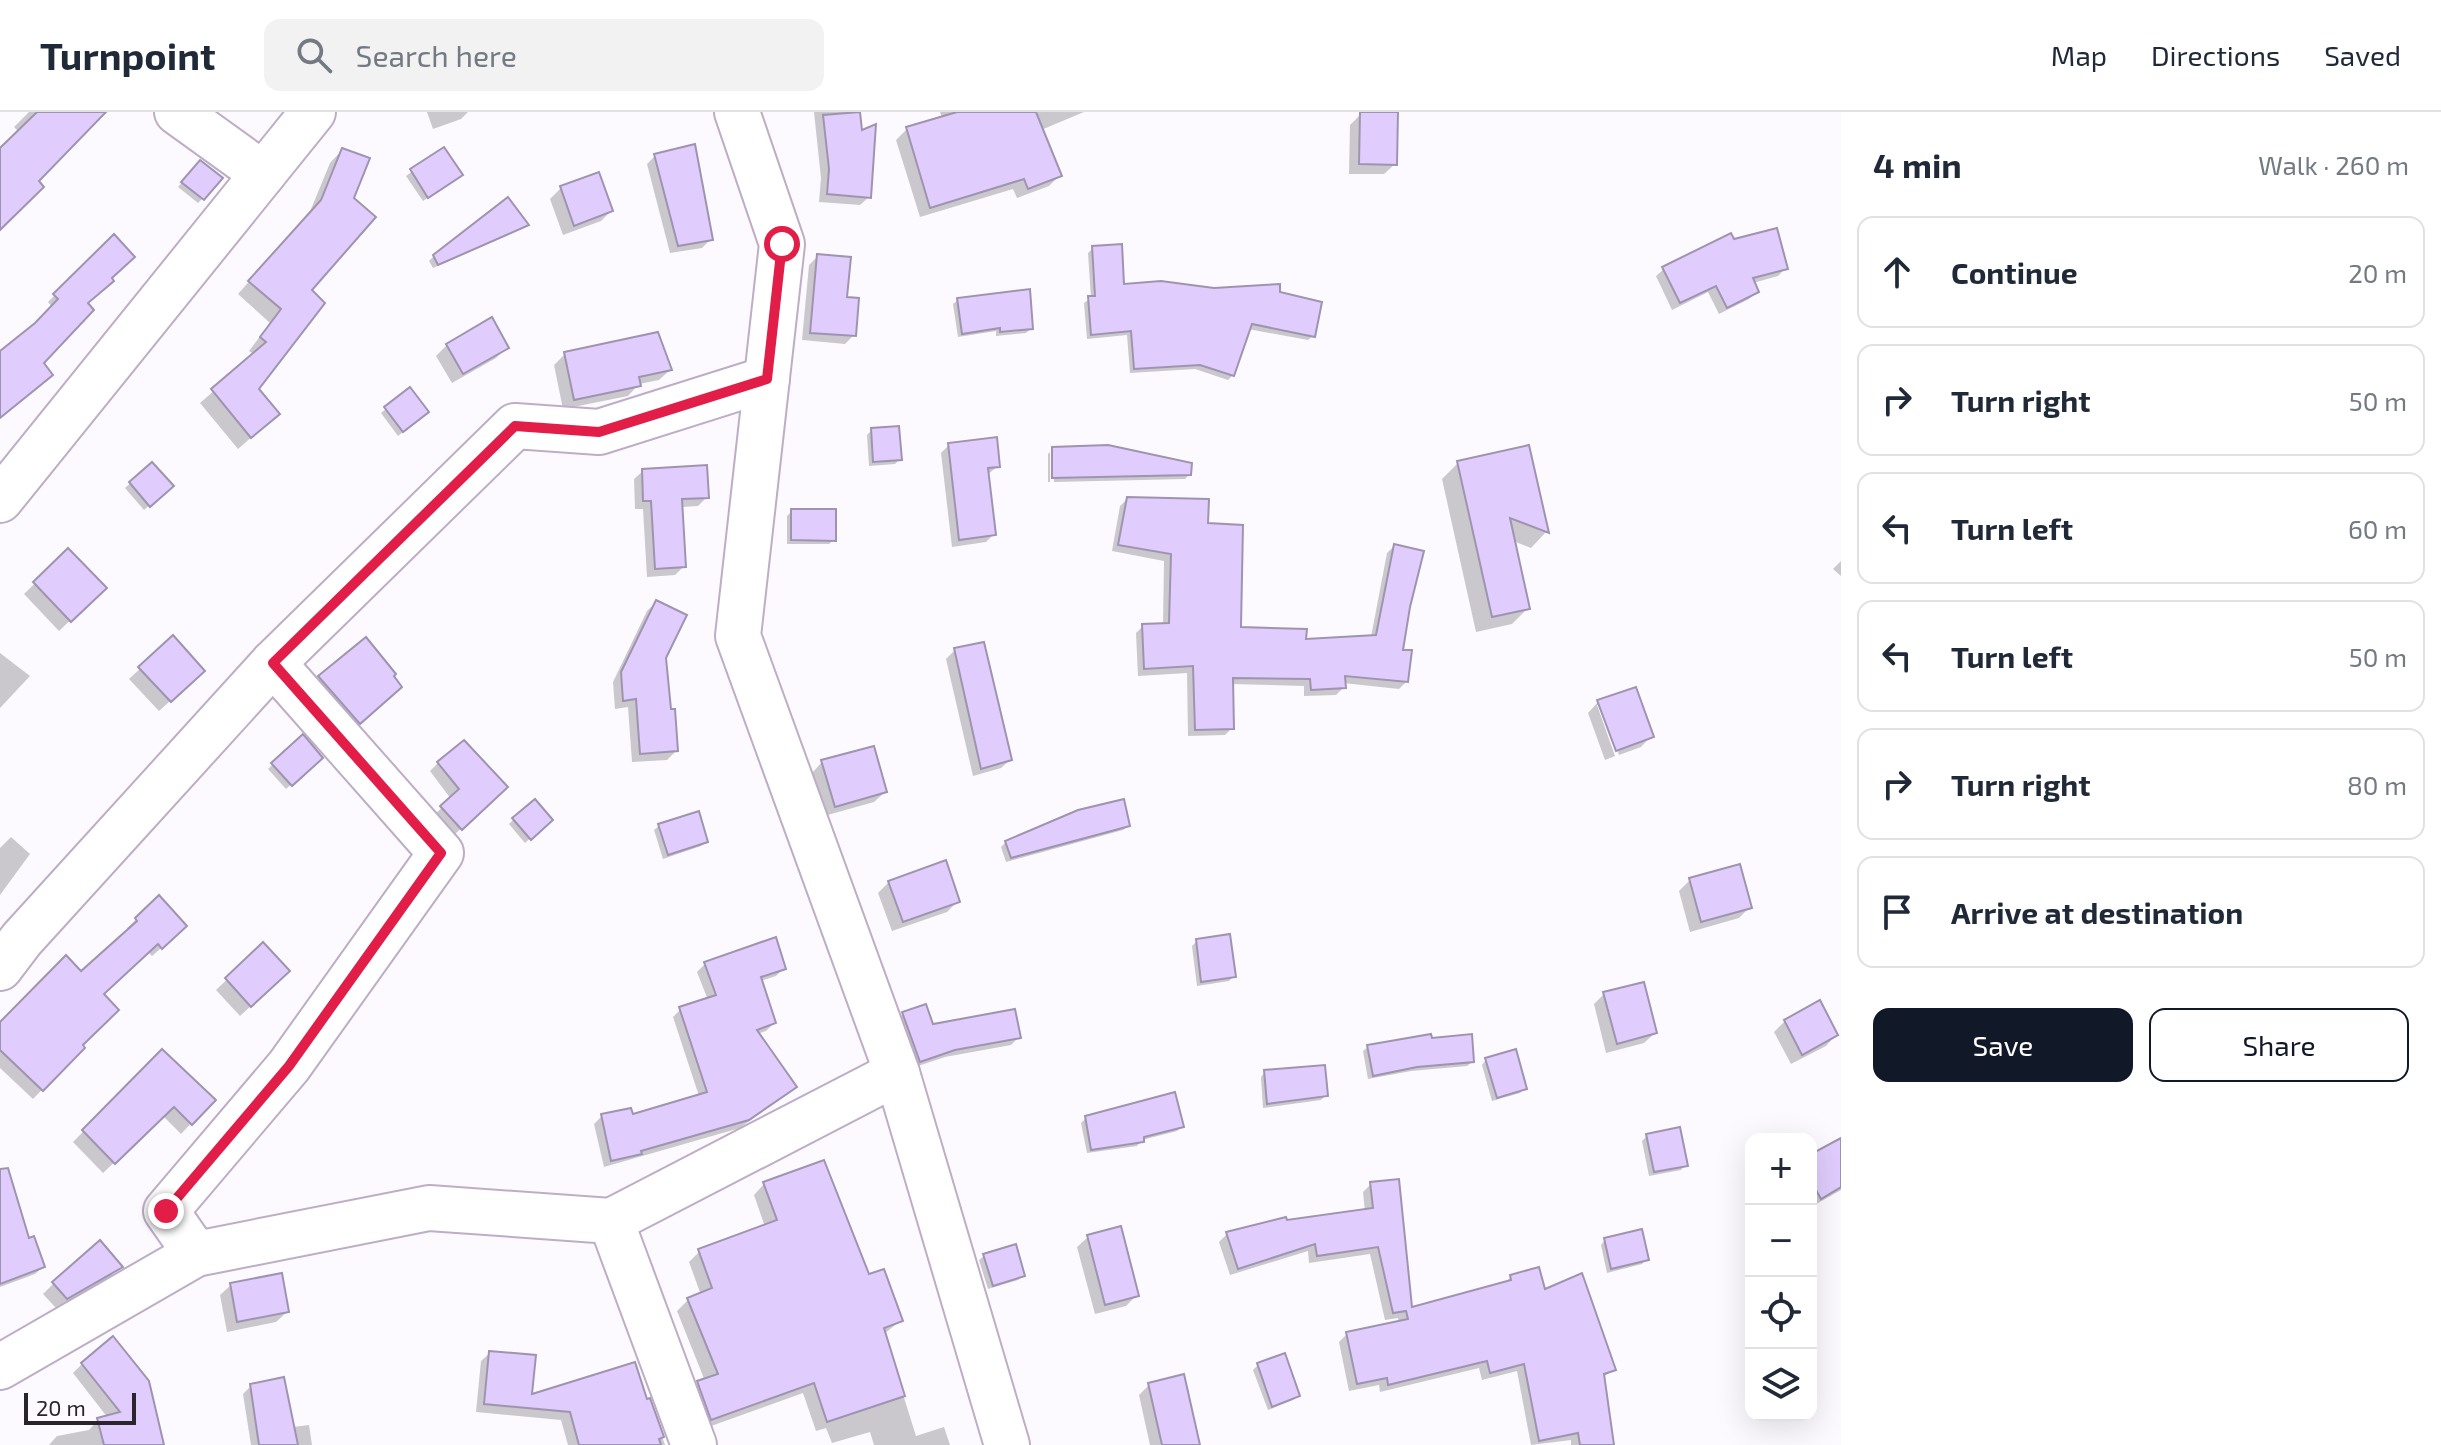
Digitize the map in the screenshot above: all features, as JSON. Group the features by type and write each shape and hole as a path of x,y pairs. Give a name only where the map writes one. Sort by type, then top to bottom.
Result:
{"street":[{"path":"177,112 263,174"},
{"path":"0,500 313,112"},
{"path":"737,112 782,244 738,636 897,1073 1007,1445"},
{"path":"0,968 22,939 273,663 515,426 599,432 767,379"},
{"path":"196,1254 166,1211 289,1066 441,853 273,663"},
{"path":"0,1367 196,1254 429,1208 611,1221 897,1073"},
{"path":"611,1221 694,1445"}],"building":[{"path":"37,112 106,112 39,181 44,187 0,230 0,148"},
{"path":"860,112 862,130 876,124 871,198 827,194 829,169 823,115"},
{"path":"957,112 1036,112 1062,176 1028,189 1024,179 930,208 906,127"},
{"path":"1360,112 1398,112 1397,165 1359,164"},
{"path":"695,144 713,240 678,246 654,154"},
{"path":"444,147 463,175 428,198 410,169"},
{"path":"342,148 370,158 354,198 376,217 312,290 325,303 259,389 280,414 251,438 211,389 266,342 260,337 281,309 248,281 321,200"},
{"path":"200,160 223,178 204,200 181,182"},
{"path":"599,172 613,211 574,226 560,186"},
{"path":"508,197 529,225 438,265 433,255"},
{"path":"1777,228 1788,269 1753,278 1759,292 1727,308 1716,286 1680,303 1662,267 1731,233 1734,239"},
{"path":"114,234 135,257 112,278 114,281 88,303 94,310 44,363 53,375 0,418 0,351 35,323 58,299 53,294"},
{"path":"1122,244 1124,284 1161,281 1214,288 1280,284 1280,292 1322,302 1315,337 1252,324 1234,376 1200,365 1134,369 1131,331 1091,335 1088,296 1095,296 1092,246"},
{"path":"817,254 851,257 847,297 859,298 856,336 810,333"},
{"path":"1030,289 1033,329 1000,332 1000,328 962,334 957,298"},
{"path":"492,317 509,348 463,374 446,344"},
{"path":"658,332 672,370 639,377 641,386 574,400 564,352"},
{"path":"410,387 429,412 403,432 384,407"},
{"path":"899,426 902,460 873,462 871,428"},
{"path":"997,437 1000,467 988,468 996,535 959,540 948,443"},
{"path":"1108,445 1192,463 1191,475 1052,478 1052,447"},
{"path":"1529,445 1549,533 1510,518 1530,609 1492,617 1457,461"},
{"path":"152,462 174,486 150,507 129,482"},
{"path":"707,465 709,498 682,499 686,567 655,569 651,501 643,501 642,469"},
{"path":"1127,497 1209,499 1208,523 1243,525 1241,627 1307,629 1306,639 1376,635 1394,544 1424,551 1403,650 1412,650 1408,682 1345,676 1346,688 1311,690 1310,679 1233,678 1234,729 1195,730 1193,666 1144,669 1142,624 1169,623 1171,554 1118,545"},
{"path":"791,509 836,509 836,541 791,540"},
{"path":"68,548 107,588 71,622 33,582"},
{"path":"656,600 687,615 666,658 678,751 640,754 636,699 623,701 621,672"},
{"path":"173,635 205,671 171,702 138,667"},
{"path":"366,637 396,674 394,676 402,687 360,724 318,676"},
{"path":"984,642 1012,760 981,769 954,648"},
{"path":"1636,687 1654,737 1616,751 1597,700"},
{"path":"303,734 323,758 292,786 271,763"},
{"path":"464,740 508,787 462,830 440,806 459,789 437,762"},
{"path":"874,746 887,792 835,807 821,760"},
{"path":"535,799 553,820 531,840 512,818"},
{"path":"1124,799 1130,826 1011,858 1005,841 1078,810"},
{"path":"699,811 708,842 668,855 658,824"},
{"path":"946,860 960,902 903,922 888,881"},
{"path":"1740,864 1752,908 1701,922 1689,878"},
{"path":"159,895 187,926 162,949 158,944 104,994 119,1010 43,1091 0,1050 0,1022 66,955 81,971 137,921 135,918"},
{"path":"1230,934 1236,977 1201,982 1196,939"},
{"path":"776,937 786,969 761,977 776,1023 757,1030 797,1087 749,1120 611,1161 601,1114 631,1108 633,1114 707,1092 679,1007 716,995 704,962"},
{"path":"263,942 290,971 251,1007 225,978"},
{"path":"1644,982 1657,1033 1617,1044 1603,992"},
{"path":"1820,1000 1838,1035 1802,1055 1784,1020"},
{"path":"926,1004 933,1024 1015,1009 1021,1038 955,1050 920,1062 902,1012"},
{"path":"1431,1034 1432,1038 1472,1034 1474,1062 1417,1067 1373,1076 1367,1045"},
{"path":"162,1049 216,1100 192,1125 174,1107 115,1164 82,1130"},
{"path":"1516,1049 1527,1089 1497,1098 1485,1058"},
{"path":"1325,1065 1328,1096 1267,1104 1264,1070"},
{"path":"1175,1092 1184,1127 1144,1137 1144,1142 1091,1150 1085,1116"},
{"path":"1680,1127 1688,1166 1654,1172 1646,1134"},
{"path":"1841,1138 1841,1187 1821,1199 1817,1192 1817,1151"},
{"path":"824,1160 869,1274 884,1269 903,1321 884,1328 905,1396 827,1422 814,1383 711,1420 697,1381 718,1374 687,1298 712,1288 698,1249 777,1220 763,1182"},
{"path":"8,1168 29,1238 34,1236 45,1267 0,1284 0,1169"},
{"path":"1399,1179 1412,1307 1511,1280 1510,1275 1539,1267 1545,1289 1582,1273 1616,1370 1604,1374 1614,1445 1580,1445 1578,1433 1539,1441 1524,1364 1490,1373 1487,1361 1388,1385 1387,1378 1357,1384 1346,1332 1408,1319 1406,1311 1393,1313 1378,1247 1317,1256 1315,1244 1238,1269 1226,1232 1286,1217 1287,1220 1373,1208 1370,1182"},
{"path":"1121,1226 1139,1296 1105,1305 1087,1235"},
{"path":"1642,1229 1649,1260 1611,1269 1604,1238"},
{"path":"100,1240 123,1267 67,1299 52,1282"},
{"path":"1016,1244 1025,1276 993,1286 983,1254"},
{"path":"282,1273 289,1312 237,1322 230,1283"},
{"path":"113,1336 149,1381 164,1445 104,1445 97,1418 120,1412 81,1363"},
{"path":"489,1351 536,1355 532,1394 635,1362 664,1437 659,1439 661,1445 579,1445 570,1412 484,1404"},
{"path":"1285,1353 1300,1396 1272,1407 1257,1363"},
{"path":"1184,1374 1200,1445 1162,1445 1148,1383"},
{"path":"284,1377 298,1445 259,1445 250,1384"}],"route":[{"path":"166,1211 289,1066 441,853 273,663 515,426 599,432 767,379 782,244"}]}
